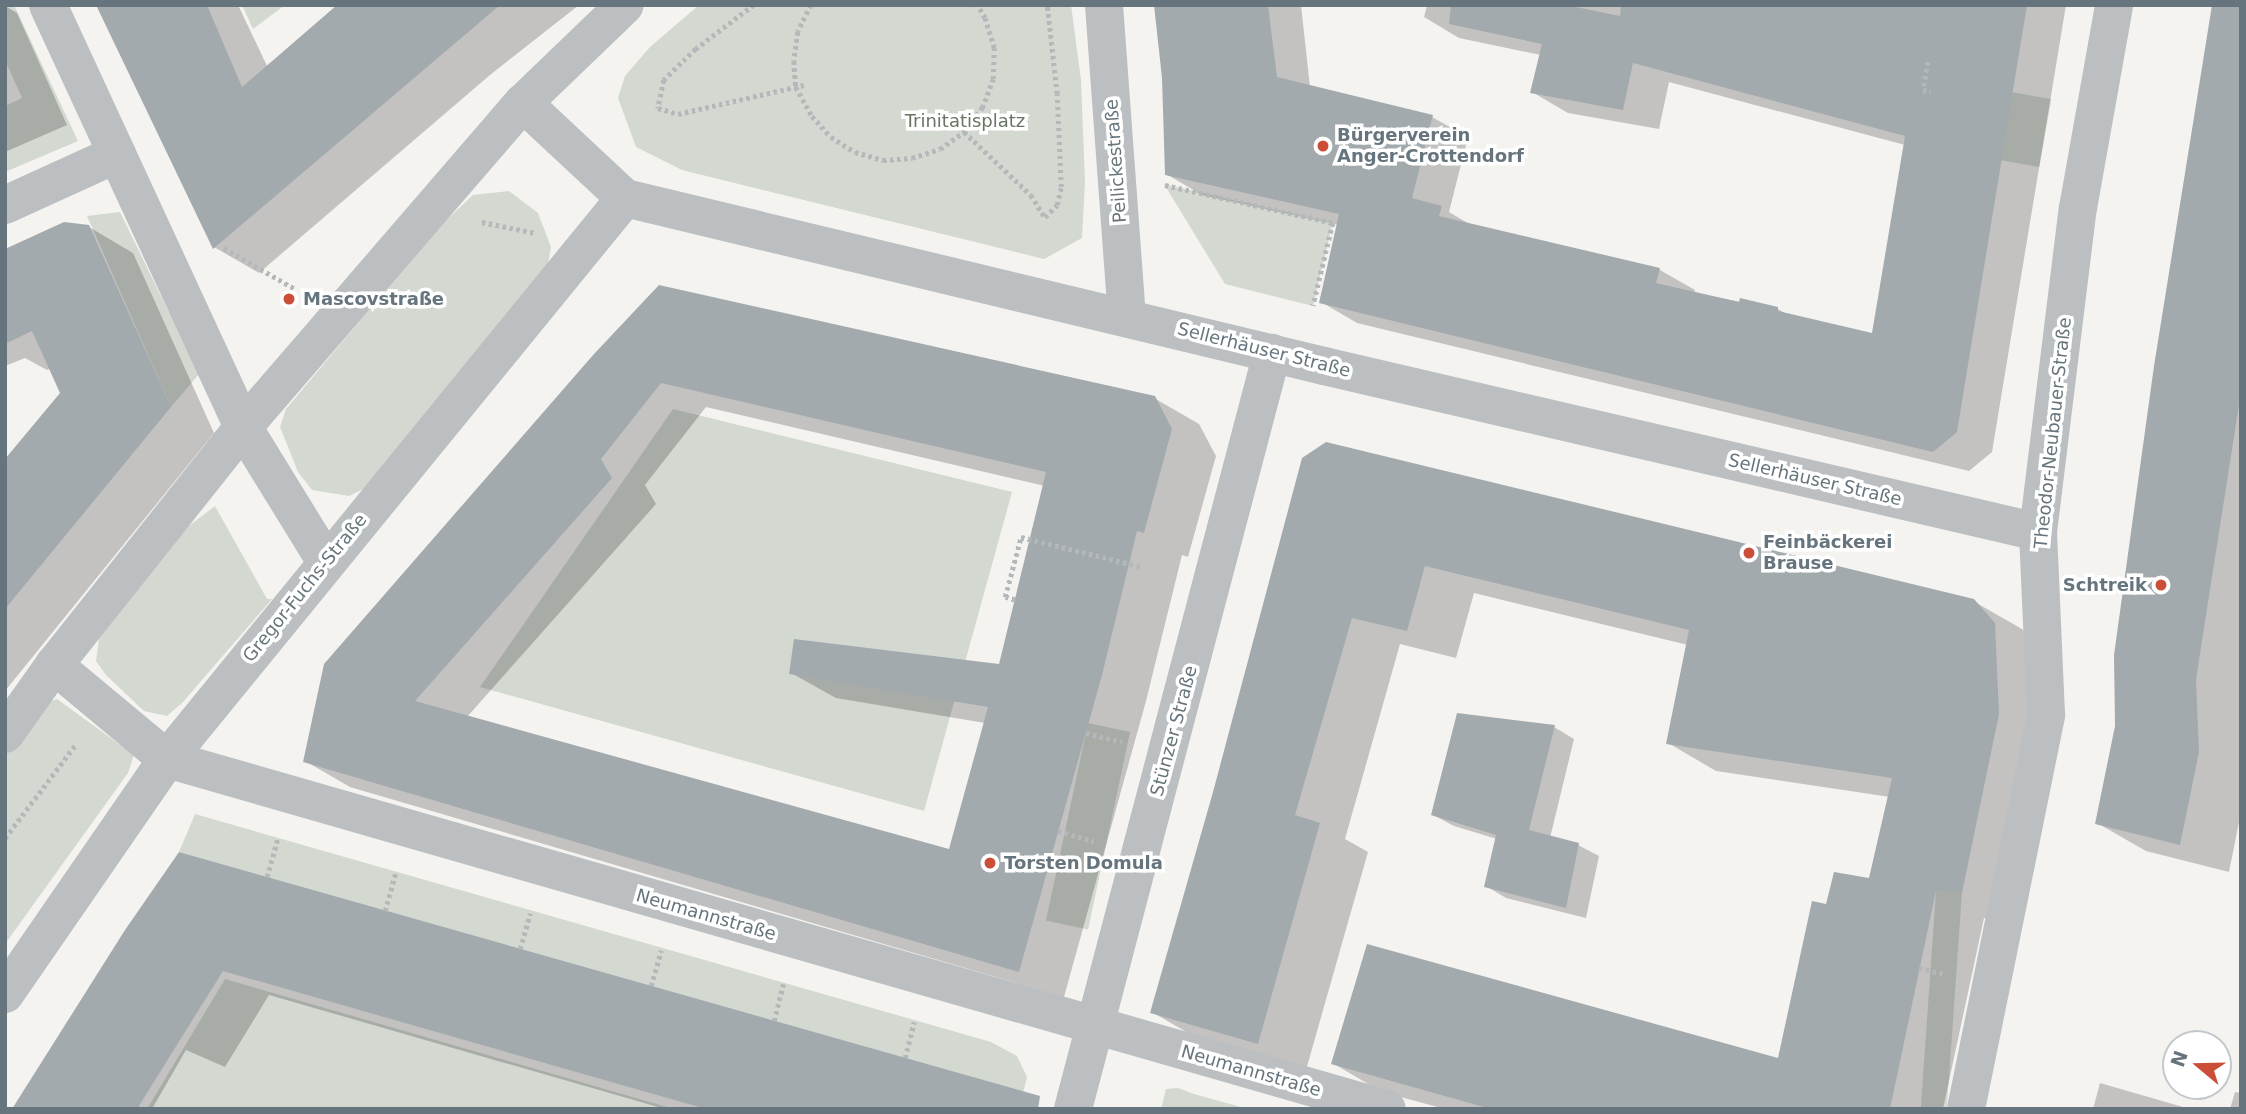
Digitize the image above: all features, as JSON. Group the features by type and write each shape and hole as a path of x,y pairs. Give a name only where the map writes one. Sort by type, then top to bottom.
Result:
{"street":[{"path":"48,5 243,427 326,562"},
{"path":"5,734 54,665 243,427 523,103 625,5"},
{"name":"Peilickestraße","path":"1104,5 1127,317"},
{"name":"Theodor-Neubauer-Straße","path":"1966,1109 2046,715 2038,533 2078,208 2114,5"},
{"name":"Sellerhäuser Straße","path":"523,103 625,198 1272,354 2038,533"},
{"path":"5,205 117,154"},
{"name":"Gregor-Fuchs-Straße","path":"5,994 167,759 625,198"},
{"name":"Stünzer Straße","path":"1073,1109 1272,354"},
{"name":"Neumannstraße","path":"54,665 167,759 1387,1109"}],"path":[{"path":"754,5 696,48 664,80 658,108 678,114 804,85"},
{"path":"811,5 798,32 794,61 796,87 812,116 831,137 855,152 883,160 912,158 940,149 963,132 982,108 993,79 994,48 985,18 977,5"},
{"path":"958,127 1031,195 1045,217 1057,205 1061,187 1059,131 1047,5"},
{"path":"1928,62 1923,90 1931,92"},
{"path":"1164,184 1333,223 1314,306"},
{"path":"472,212 481,222 546,236"},
{"path":"224,248 297,290"},
{"path":"1016,600 1005,597 1021,537 1142,567"},
{"path":"5,838 64,759 107,709"},
{"path":"1086,733 1130,744"},
{"path":"1058,831 1103,844"},
{"path":"267,877 278,837"},
{"path":"385,911 396,870"},
{"path":"520,949 532,908"},
{"path":"651,986 662,945"},
{"path":"1919,968 1954,976"},
{"path":"774,1021 785,979"},
{"path":"905,1058 915,1016"}],"green space":[{"path":"5,5 14,5 78,141 5,172 5,106 22,98 5,60"},
{"path":"242,5 285,5 253,29"},
{"name":"Trinitatisplatz","path":"699,5 1071,5 1081,80 1085,182 1082,238 1044,259 682,170 636,147 618,98 625,76 650,47"},
{"path":"2011,92 2051,99 2039,167 1999,160"},
{"path":"1164,184 1333,223 1313,306 1225,284"},
{"path":"509,191 538,213 551,247 546,275 378,482 349,496 312,490 298,472 280,427 286,409 436,230 473,195"},
{"path":"120,212 199,374 171,407 87,216"},
{"path":"673,409 1012,492 924,811 480,687"},
{"path":"215,506 267,599 272,599 182,703 167,716 144,711 106,675 96,661 99,639 173,538"},
{"path":"57,699 134,755 128,773 5,944 5,752 42,704"},
{"path":"1088,723 1130,732 1088,930 1046,921"},
{"path":"195,814 991,1042 1017,1056 1027,1077 1019,1109 993,1083 179,852"},
{"path":"1936,891 1962,893 1947,1109 1921,1109"},
{"path":"225,979 674,1109 147,1109"},
{"path":"1178,1088 1248,1109 1161,1109 1166,1089"}],"building":[{"path":"96,5 207,5 242,87 337,5 500,5 213,249"},
{"path":"1154,5 1268,5 1277,77 1433,115 1412,198 1442,206 1439,216 1660,268 1656,283 1739,302 1740,298 1778,307 1778,311 1872,333 1905,136 1633,63 1623,110 1530,93 1542,44 1449,24 1451,5 1566,5 1620,16 1621,5 2027,5 1957,432 1933,452 1319,303 1339,214 1165,175 1162,78"},
{"path":"2212,5 2241,5 2241,392 2196,681 2199,752 2180,845 2095,824 2115,726 2114,655 2154,366"},
{"path":"64,222 89,225 171,407 5,609 5,459 60,393 32,331 5,344 5,249"},
{"path":"659,285 1155,396 1172,429 1144,533 1137,531 1102,675 1019,972 303,762 324,664 594,354","holes":["661,383 1046,472 999,664 794,639 789,674 988,707 949,849 415,701 612,478 601,459"]},
{"path":"1326,442 1974,599 1995,623 1999,714 1962,893 1936,891 1890,1109 1491,1109 1331,1064 1367,944 1778,1058 1812,901 1826,904 1834,872 1869,878 1892,778 1666,744 1689,630 1425,566 1407,631 1352,618 1295,815 1320,823 1258,1044 1150,1013 1213,792 1302,458"},
{"path":"1457,713 1555,725 1529,830 1579,843 1566,908 1484,887 1496,835 1431,815"},
{"path":"179,852 1040,1096 1038,1109 706,1109 223,971 137,1109 12,1109 125,930"}],"place":[{"name":"Bürgerverein Anger-Crottendorf","path":"1323,146"},
{"name":"Mascovstraße","path":"289,299"},
{"name":"Feinbäckerei Brause","path":"1749,553"},
{"name":"Schtreik","path":"2161,585"},
{"name":"Torsten Domula","path":"990,863"}]}
